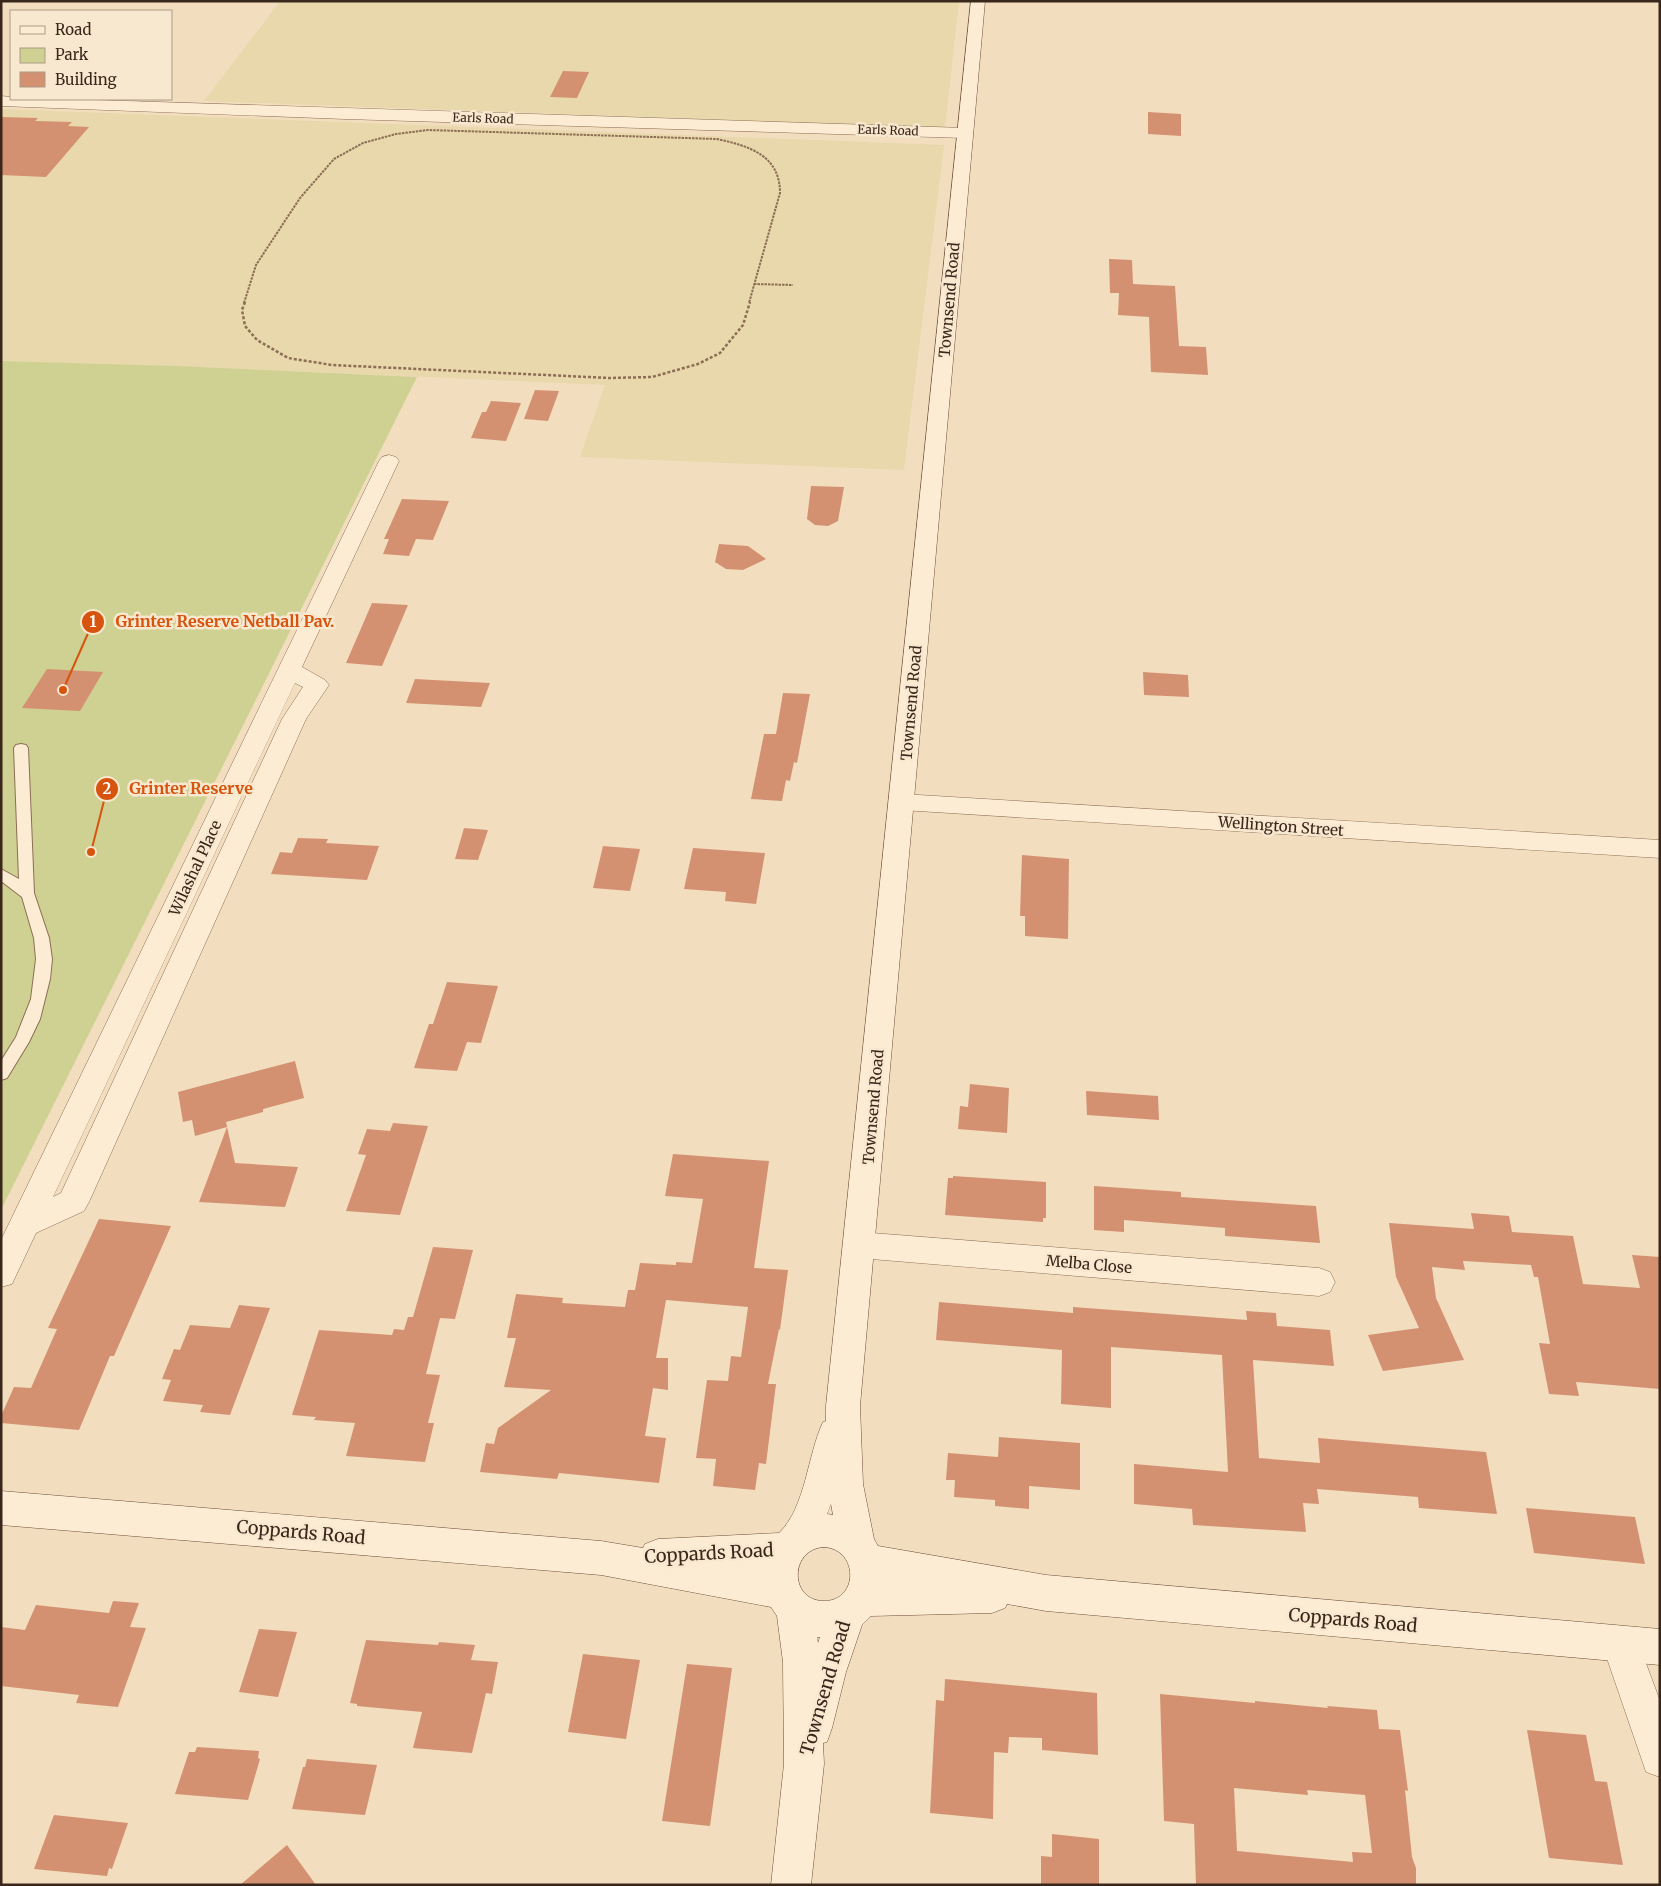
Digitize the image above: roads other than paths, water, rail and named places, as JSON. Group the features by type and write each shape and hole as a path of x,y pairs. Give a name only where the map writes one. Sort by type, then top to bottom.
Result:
{"street":[{"name":"Townsend Road","path":"862,1553 845,1484 843,1406 978,1"},
{"name":"Earls Road","path":"1,101 345,114 965,133"},
{"path":"1,1274 25,1224 73,1202 294,719 318,685 289,670 389,461"},
{"name":"Wellington Street","path":"902,802 1660,849"},
{"name":"Melba Close","path":"859,1245 1320,1282"},
{"name":"Townsend Road","path":"793,1543 820,1489 843,1406"},
{"name":"Coppards Road","path":"1,1508 601,1558 724,1554 793,1543"},
{"path":"814,1532 829,1532 844,1536 862,1553 870,1574 868,1587 854,1606 833,1618 820,1619 806,1615 788,1600 778,1576 780,1562 793,1543 814,1532"},
{"name":"Coppards Road","path":"862,1553 1046,1593 1660,1647"},
{"name":"Coppards Road","path":"601,1558 788,1600"},
{"name":"Coppards Road","path":"854,1606 1046,1593"},
{"name":"Townsend Road","path":"788,1600 802,1662 804,1764 791,1885"},
{"name":"Townsend Road","path":"804,1764 827,1672 854,1606"},
{"path":"1621,1644 1660,1758"}],"lane":[{"path":"1,1074 18,1050 36,1012 45,971 42,933 27,893 21,748"},
{"path":"1,874 27,893"}],"place":[{"name":"Grinter Reserve Netball Pav.","path":"63,690"},
{"name":"Grinter Reserve","path":"91,852"}]}
